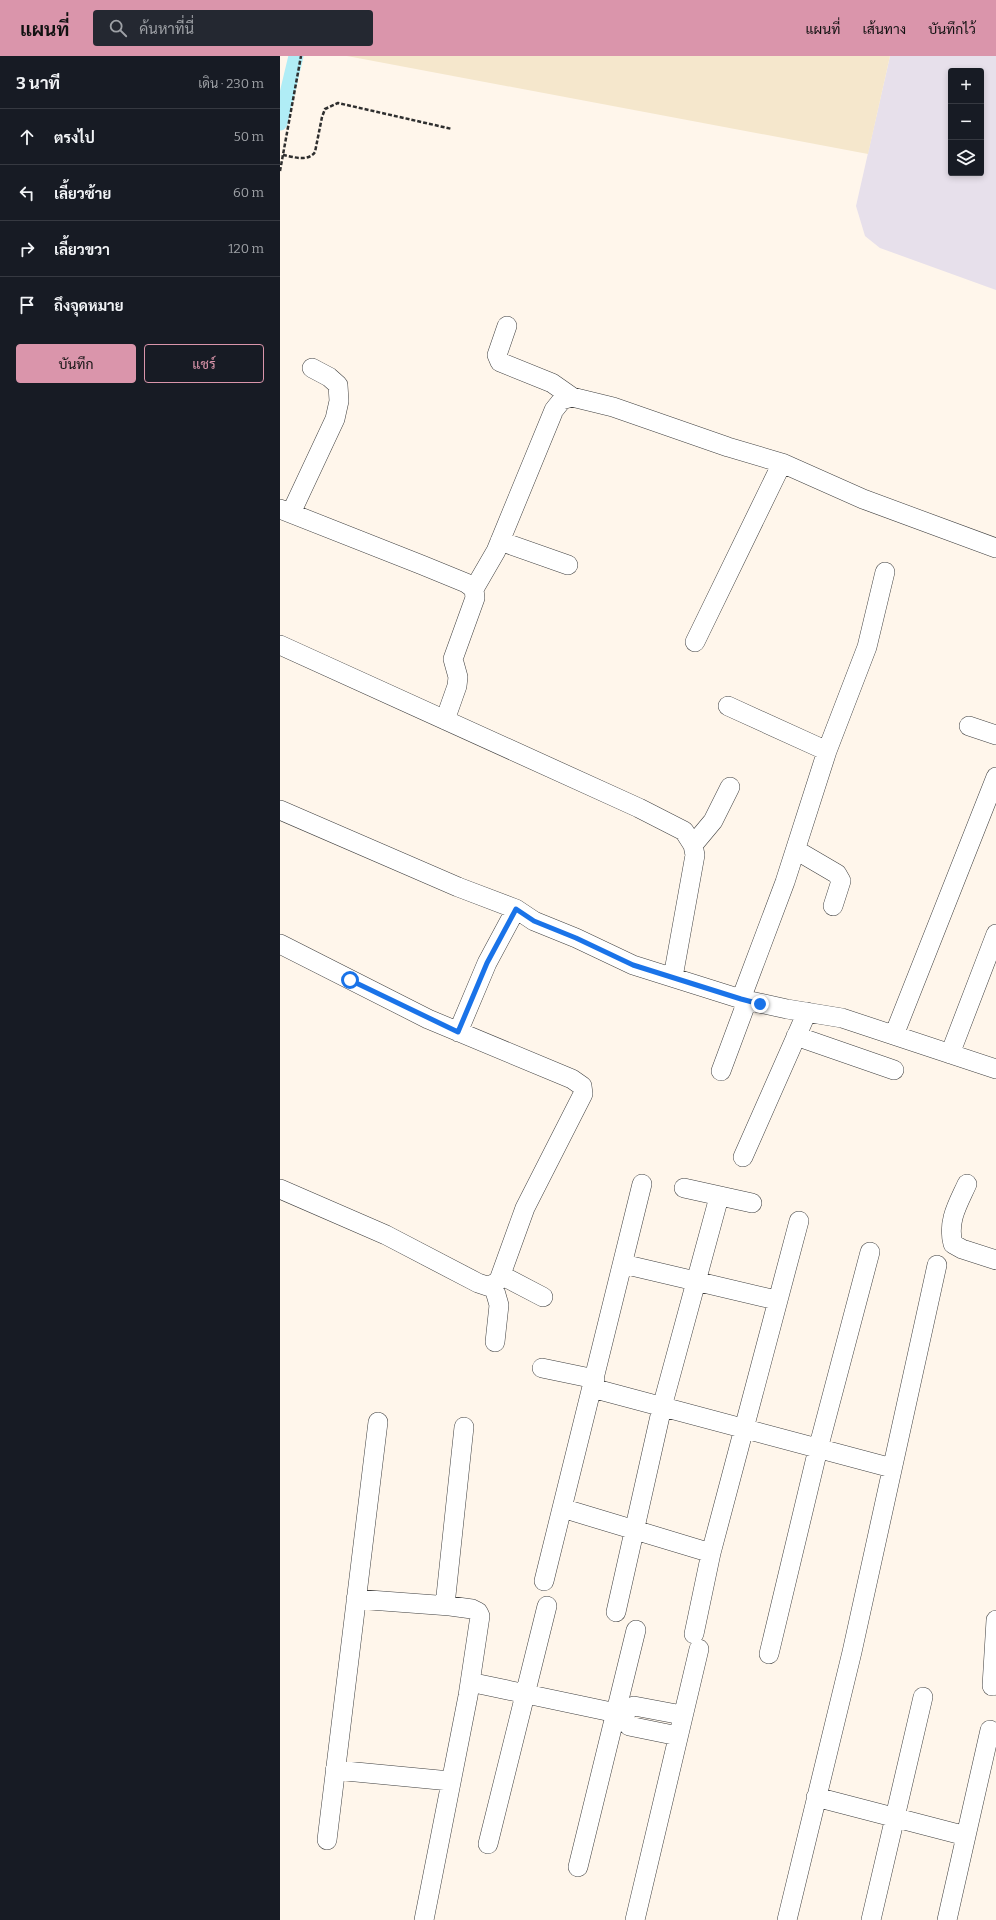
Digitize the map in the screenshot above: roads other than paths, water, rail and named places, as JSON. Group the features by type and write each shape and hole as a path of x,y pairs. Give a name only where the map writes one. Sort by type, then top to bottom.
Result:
{"street":[{"path":"507,326 497,355 500,362 552,383 572,396 613,407 728,447 782,463 863,499 996,548"},
{"path":"312,368 329,377 338,385 339,401 335,419 286,511 459,580 466,583 474,590"},
{"path":"445,720 457,686 458,677 453,659 475,598 474,590 496,551 554,410 562,400 572,396"},
{"path":"695,642 782,463"},
{"path":"500,541 568,565"},
{"path":"721,1071 796,850 827,751 867,647 884,572"},
{"path":"280,645 639,808 684,831 693,844 695,855 673,977"},
{"path":"728,706 827,751"},
{"path":"970,726 996,735"},
{"path":"894,1035 996,777"},
{"path":"693,844 713,821 730,787"},
{"path":"280,810 458,887 516,909 534,921 576,938 633,965 744,1000 842,1018 996,1069"},
{"path":"796,850 837,874 841,881 833,906"},
{"path":"458,1032 487,963 516,909"},
{"path":"950,1054 996,934"},
{"path":"280,944 428,1019 572,1079 582,1086 583,1094 525,1208 497,1280 499,1305 495,1342"},
{"path":"743,1157 807,1012"},
{"path":"796,1036 894,1070"},
{"path":"544,1581 594,1384 642,1184"},
{"path":"968,1184 951,1220 950,1233 953,1244 968,1251 996,1260"},
{"path":"684,1188 719,1197 752,1203"},
{"path":"280,1189 386,1235 478,1283 490,1286 497,1280"},
{"path":"616,1612 662,1407 719,1197"},
{"path":"635,1920 678,1736 711,1553 776,1300 799,1221"},
{"path":"769,1654 818,1449 870,1252"},
{"path":"623,1264 776,1300"},
{"path":"787,1920 852,1652 937,1265"},
{"path":"497,1280 543,1297"},
{"path":"542,1368 662,1407 892,1468"},
{"path":"327,1840 378,1422"},
{"path":"445,1605 464,1427"},
{"path":"562,1508 711,1553"},
{"path":"356,1599 472,1608 478,1612 480,1616 468,1696 450,1781 424,1920"},
{"path":"488,1844 547,1606"},
{"path":"992,1686 996,1620"},
{"path":"578,1867 618,1714 636,1630"},
{"path":"479,1684 618,1714 629,1726 678,1736"},
{"path":"871,1920 923,1697"},
{"path":"618,1714 634,1706 682,1715"},
{"path":"946,1920 990,1730"},
{"path":"335,1770 450,1781"},
{"path":"816,1797 966,1836"}],"waterway":[{"path":"280,123 296,56"}]}
